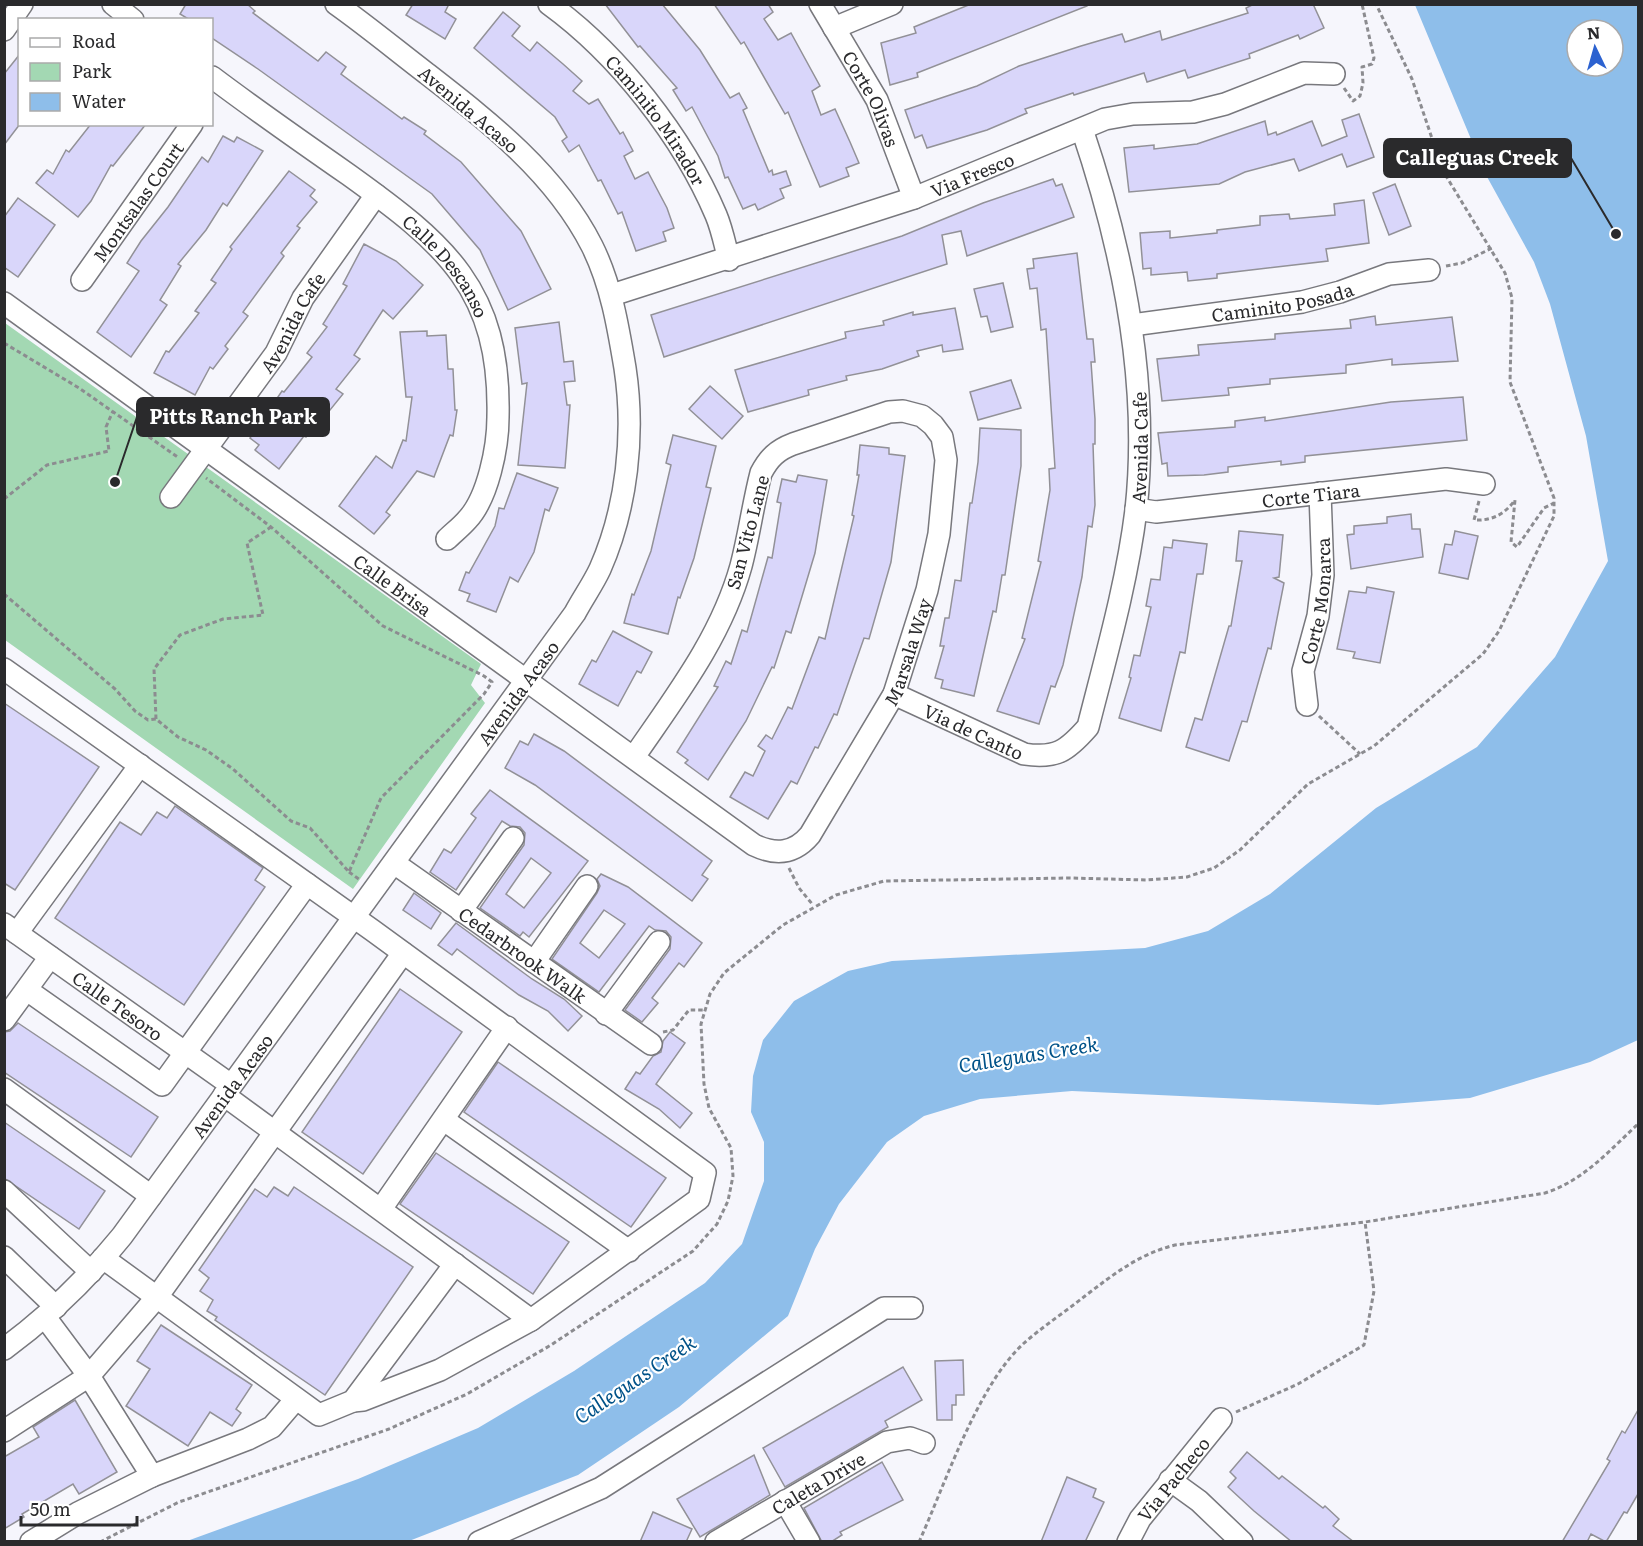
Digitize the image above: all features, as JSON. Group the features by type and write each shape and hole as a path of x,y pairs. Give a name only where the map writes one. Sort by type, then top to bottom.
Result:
{"street":[{"path":"4,30 22,4"},
{"path":"113,4 130,18"},
{"name":"Avenida Acaso","path":"4,1349 51,1312 97,1265 151,1196 575,613 600,569 613,532 624,489 629,399 612,295 584,230 549,182 517,147 483,116 359,11 336,4"},
{"name":"Caminito Mirador","path":"549,4 593,40 628,78 662,123 691,166 717,217 729,260"},
{"name":"Corte Olivas","path":"820,4 878,100 914,198"},
{"path":"834,28 892,4"},
{"name":"Via Fresco","path":"612,295 729,260 914,198 1106,119 1133,114 1193,112 1225,104 1304,73 1334,74"},
{"name":"Calle Descanso","path":"214,86 376,195 419,227 452,261 482,312 491,342 499,396 494,451 486,486 468,519 447,538"},
{"name":"Montsalas Court","path":"82,280 191,126"},
{"name":"Avenida Cafe","path":"1059,754 1088,728 1120,596 1136,509 1138,441 1132,325 1117,247 1082,129"},
{"name":"Avenida Cafe","path":"171,497 276,353 303,298 376,195"},
{"name":"Caminito Posada","path":"1132,325 1302,302 1340,292 1389,274 1429,270"},
{"name":"Calle Brisa","path":"4,303 754,845 770,852 788,851"},
{"name":"San Vito Lane","path":"634,757 685,684 723,613 740,567 761,473 769,459 781,449 793,444 889,412 913,413 933,425"},
{"name":"Marsala Way","path":"788,851 802,844 810,835 894,694 927,590 939,534 946,460 942,437 933,425"},
{"name":"Corte Tiara","path":"1136,509 1156,512 1446,479 1484,484"},
{"name":"Corte Monarca","path":"1306,705 1303,671 1318,616 1323,575 1320,493"},
{"path":"4,669 354,917 705,1173 699,1199 531,1320 440,1370 363,1400 353,1401 319,1414 157,1297 97,1265 4,1191"},
{"name":"Via de Canto","path":"894,694 1024,754 1038,756 1059,754"},
{"path":"10,933 140,765"},
{"path":"461,911 513,838"},
{"name":"Cedarbrook Walk","path":"394,863 651,1045"},
{"path":"27,990 162,1085 307,884"},
{"path":"534,962 587,886"},
{"name":"Calle Tesoro","path":"10,933 50,957 185,1052 274,1131 531,1320"},
{"path":"606,1014 659,942"},
{"path":"4,1431 89,1376 157,1297 403,953"},
{"path":"4,1020 50,957"},
{"path":"381,1209 507,1028"},
{"path":"4,1089 151,1196"},
{"path":"444,1120 629,1251"},
{"path":"4,1257 51,1312 152,1476"},
{"path":"353,1401 455,1264"},
{"path":"479,1542 601,1488 884,1308 912,1308"},
{"path":"31,1542 78,1513 152,1476 248,1439 272,1427 296,1399"},
{"name":"Via Pacheco","path":"1128,1542 1140,1519 1221,1419"},
{"name":"Caleta Drive","path":"716,1542 888,1442 910,1438 924,1443"},
{"path":"1170,1480 1199,1501 1242,1542"},
{"path":"785,1502 809,1542"}],"path":[{"path":"1334,74 1353,101 1360,96 1363,83 1362,67 1372,64 1374,58 1362,4"},
{"path":"100,1542 179,1502 389,1429 467,1394 551,1345 693,1251 717,1224 728,1201 733,1176 731,1148 710,1108 704,1084 702,1024 710,994 724,973 755,946 813,906 836,895 884,881 1070,878 1146,880 1187,877 1214,868 1240,850 1308,784 1360,754 1399,727 1483,654 1499,631 1554,516 1554,503 1550,484 1510,382 1512,298 1505,273 1492,248 1443,171 1412,79 1376,4"},
{"path":"1429,270 1462,263 1492,248"},
{"path":"4,343 113,411 192,467 271,527 383,626 484,675 492,682 484,694 381,798 349,872 310,828 291,821 233,769 206,750 178,737 156,719 148,720 135,711 115,689 4,594"},
{"path":"4,499 47,465 109,451 106,427 113,411"},
{"path":"1484,484 1474,520 1497,517 1507,511 1515,500 1511,542 1517,547 1544,508 1554,503"},
{"path":"156,719 154,669 180,635 223,619 264,615 247,543 271,527"},
{"path":"1306,705 1360,754"},
{"path":"788,851 790,869 799,888 813,906"},
{"path":"651,1045 673,1030 689,1010 706,1010"},
{"path":"919,1542 993,1381 1023,1344 1129,1262 1153,1250 1175,1245 1365,1222 1545,1193 1563,1187 1581,1176 1638,1124"},
{"path":"1221,1419 1298,1384 1364,1346 1374,1291 1365,1222"}],"green space":[{"path":"5,323 481,664 471,685 485,703 353,889 5,640"}],"water":[{"path":"1415,5 1638,5 1638,1040 1590,1062 1470,1098 1378,1105 1072,1091 980,1099 924,1116 887,1142 839,1204 815,1249 788,1316 679,1407 578,1475 409,1541 187,1541 358,1479 478,1428 574,1371 705,1283 742,1244 764,1181 764,1142 751,1112 753,1076 763,1040 794,1001 848,971 892,961 1145,948 1208,931 1270,894 1376,808 1477,747 1555,657 1608,561 1586,436 1550,304 1534,262 1486,175"}],"building":[{"path":"186,4 247,4 255,11 253,13 318,61 326,52 346,67 341,74 402,119 404,117 426,131 424,134 461,162 521,231 551,289 508,310 480,250 432,194 213,39 213,18 187,18 180,14"},
{"path":"413,4 449,4 445,12 456,19 445,39 406,15"},
{"path":"605,4 662,4 700,50 730,98 739,93 747,108 743,110 769,172 772,170 773,175 786,171 791,185 780,189 784,198 758,210 755,204 743,209 728,177 725,178 718,156 692,107 686,111 673,90 677,88 640,46 638,47"},
{"path":"714,4 768,4 773,12 764,19 778,40 791,33 820,86 812,91 821,115 835,109 859,163 846,168 849,176 820,187 788,112 785,114 744,42 741,44"},
{"path":"971,4 1087,4 1087,6 917,73 918,77 890,85 881,43 916,33 914,27"},
{"path":"1254,4 1313,4 1324,28 1300,39 1298,35 1249,54 1250,58 1188,78 1185,70 1147,82 1144,73 1074,95 1073,93 1025,109 1027,113 987,130 927,148 922,135 915,138 905,110 977,86 1019,66 1081,46 1122,34 1125,42 1160,31 1162,40 1248,13 1246,8"},
{"path":"503,12 520,26 512,36 530,51 537,42 563,64 582,81 573,91 589,104 598,99 620,134 623,132 633,151 624,156 635,179 648,172 667,208 674,228 663,232 666,241 636,251 622,212 618,214 601,180 598,181 579,145 569,152 562,141 567,137 555,117 474,48"},
{"path":"18,56 18,126 4,145 4,74"},
{"path":"1359,114 1374,157 1347,167 1342,154 1299,171 1294,159 1245,172 1219,184 1129,192 1124,148 1154,145 1154,149 1197,144 1265,121 1268,135 1276,132 1277,135 1312,121 1322,146 1347,136 1342,120"},
{"path":"89,126 144,126 113,166 111,165 91,201 78,217 36,183 47,170 53,174 66,150 69,152"},
{"path":"223,136 234,142 237,137 263,151 227,206 223,203 206,230 178,264 181,266 160,300 167,305 131,357 97,332 139,271 127,263 141,241 168,207 202,157 208,162"},
{"path":"289,171 315,190 310,196 317,202 297,226 300,228 281,253 284,256 243,312 248,316 225,346 228,349 213,369 210,367 195,395 154,373 166,351 169,352 199,313 195,311 216,283 211,280 232,249 230,247"},
{"path":"1053,179 1056,186 1062,184 1074,217 967,256 961,231 942,235 947,264 664,357 651,315 902,236 983,203"},
{"path":"1395,184 1411,226 1389,235 1373,193"},
{"path":"18,198 55,225 18,277 4,267 4,217"},
{"path":"1364,200 1369,243 1326,249 1328,261 1217,274 1217,278 1188,281 1187,272 1151,275 1151,268 1143,269 1140,233 1170,231 1170,238 1217,233 1217,230 1260,225 1260,216 1289,214 1290,219 1335,215 1334,204"},
{"path":"364,244 396,261 423,285 393,319 383,310 354,355 360,359 336,389 343,394 326,415 322,411 306,437 304,436 279,469 255,450 259,445 250,438 282,391 284,392 312,357 307,353 327,327 323,324 347,286 343,284"},
{"path":"1077,253 1087,339 1093,339 1095,362 1091,362 1095,419 1095,444 1093,444 1095,505 1092,527 1088,526 1082,577 1063,665 1055,687 1051,686 1039,724 997,711 1025,639 1022,638 1041,562 1038,561 1050,490 1049,469 1055,468 1046,329 1041,330 1037,288 1030,289 1027,269 1034,268 1033,259"},
{"path":"1003,283 1013,327 991,332 987,316 981,317 974,289"},
{"path":"955,308 963,349 943,352 942,345 917,351 919,356 882,369 846,376 847,380 808,390 809,395 748,412 735,370 846,338 845,332 884,325 883,321 913,312 913,315"},
{"path":"1375,316 1376,325 1452,317 1458,361 1392,365 1392,359 1346,365 1346,373 1270,379 1270,384 1228,388 1229,395 1162,401 1157,359 1199,355 1198,345 1275,339 1275,334 1351,328 1350,320"},
{"path":"559,322 564,362 573,361 575,381 564,382 567,405 570,405 565,468 518,465 527,383 522,384 515,328"},
{"path":"427,331 427,336 446,335 448,369 453,369 455,410 457,410 453,436 450,435 434,477 417,471 386,512 390,515 374,534 339,506 376,456 392,468 403,440 406,441 412,397 406,397 400,332"},
{"path":"1011,380 1021,408 978,420 970,392"},
{"path":"710,386 743,416 722,439 689,409"},
{"path":"1463,397 1467,440 1305,456 1305,462 1281,465 1281,461 1228,467 1228,472 1204,475 1168,476 1167,463 1162,464 1158,433 1235,427 1235,421 1265,417 1265,421 1391,402"},
{"path":"980,428 1021,430 1021,466 1005,575 1002,575 996,612 993,611 974,696 941,688 943,680 935,678 944,646 940,646 945,618 949,618 955,580 961,581 970,503 972,503 978,462"},
{"path":"673,435 716,446 706,487 711,488 694,558 680,598 678,597 668,634 624,623 632,594 634,595 651,551 671,465 666,463"},
{"path":"860,445 889,448 889,454 905,456 891,562 869,639 864,638 837,715 834,714 797,784 791,781 768,819 730,797 745,772 753,776 765,751 758,746 766,735 772,739 788,707 792,709 819,637 825,639 854,516 852,515 859,475 857,475"},
{"path":"517,473 558,488 549,511 545,509 534,552 518,582 510,577 496,612 467,601 470,594 459,590 466,572 469,573 495,526 499,508 504,509"},
{"path":"798,475 827,480 815,553 791,633 786,631 774,668 772,667 746,721 708,780 685,763 688,760 677,752 718,687 714,686 726,661 731,664 742,630 747,632 768,557 772,558 781,503 777,502 782,479 796,482"},
{"path":"1411,514 1412,529 1420,529 1423,557 1351,569 1347,535 1354,534 1354,526 1387,523 1387,517"},
{"path":"1239,531 1283,535 1279,577 1274,578 1284,583 1271,649 1268,648 1247,722 1242,721 1229,761 1186,747 1195,718 1202,720 1229,626 1231,626 1242,561 1236,561"},
{"path":"1455,531 1478,536 1468,579 1439,573 1445,544 1452,545"},
{"path":"1173,540 1207,544 1203,574 1197,574 1185,653 1180,652 1161,731 1119,718 1131,678 1129,677 1134,655 1140,656 1151,607 1146,606 1151,579 1160,580 1164,547 1172,548"},
{"path":"1367,587 1394,592 1380,663 1353,658 1355,652 1337,649 1349,591 1366,593"},
{"path":"613,631 652,652 641,673 637,671 618,706 579,684 592,660 596,662"},
{"path":"4,703 99,767 15,890 4,883"},
{"path":"534,734 564,751 712,861 702,875 708,879 692,901 535,785 505,768 520,741 528,745"},
{"path":"490,790 588,861 529,937 523,932 520,936 480,908 524,845 525,833 520,827 510,826 502,821 456,890 430,872 444,849 451,853 476,818 471,814","holes":["531,858 551,873 524,908 506,894"]},
{"path":"175,806 263,868 255,880 265,887 184,1005 55,918 120,822 141,835 157,812 167,818"},
{"path":"601,874 628,887 702,943 684,967 679,963 652,998 658,1003 642,1022 625,1010 670,949 671,937 666,931 655,930 649,926 599,992 552,959 597,893 600,886 597,879","holes":["604,910 625,924 599,958 580,943"]},
{"path":"414,893 441,913 431,929 403,910"},
{"path":"456,923 532,979 564,999 582,1016 568,1031 548,1011 519,995 457,949 452,955 438,945"},
{"path":"400,989 462,1032 363,1174 302,1132"},
{"path":"18,1023 158,1117 131,1157 4,1072 4,1032 10,1031"},
{"path":"670,1032 685,1043 656,1084 692,1113 680,1128 659,1109 625,1089 636,1072 640,1074 653,1056 661,1052 663,1041"},
{"path":"498,1062 666,1178 631,1227 464,1112"},
{"path":"4,1122 105,1191 79,1229 4,1178"},
{"path":"436,1153 569,1242 533,1294 400,1204"},
{"path":"274,1187 288,1196 294,1187 413,1267 325,1395 215,1320 217,1317 207,1311 213,1300 200,1291 209,1278 199,1270 255,1189 267,1197"},
{"path":"161,1325 252,1385 236,1409 241,1413 232,1426 210,1412 188,1446 126,1406 150,1369 137,1361"},
{"path":"963,1360 964,1395 956,1395 956,1405 952,1405 952,1420 937,1420 935,1361"},
{"path":"903,1367 922,1400 885,1421 888,1427 785,1487 763,1448"},
{"path":"75,1400 117,1472 79,1494 73,1484 22,1514 24,1517 4,1529 4,1457 39,1437 33,1427"},
{"path":"1638,1410 1638,1494 1606,1542 1591,1534 1587,1542 1562,1542 1610,1461 1607,1459 1622,1431 1625,1433"},
{"path":"1247,1452 1279,1479 1282,1476 1323,1508 1325,1506 1339,1519 1333,1526 1354,1542 1292,1542 1254,1511 1228,1487 1236,1478 1230,1472"},
{"path":"754,1455 770,1495 700,1537 677,1499"},
{"path":"882,1462 903,1500 840,1532 842,1535 831,1542 822,1542 804,1508"},
{"path":"1067,1477 1096,1489 1093,1497 1104,1502 1085,1542 1041,1542"},
{"path":"653,1512 692,1529 686,1542 640,1542"}],"place":[{"name":"Calleguas Creek","path":"1616,234"},
{"name":"Pitts Ranch Park","path":"115,482"}]}
